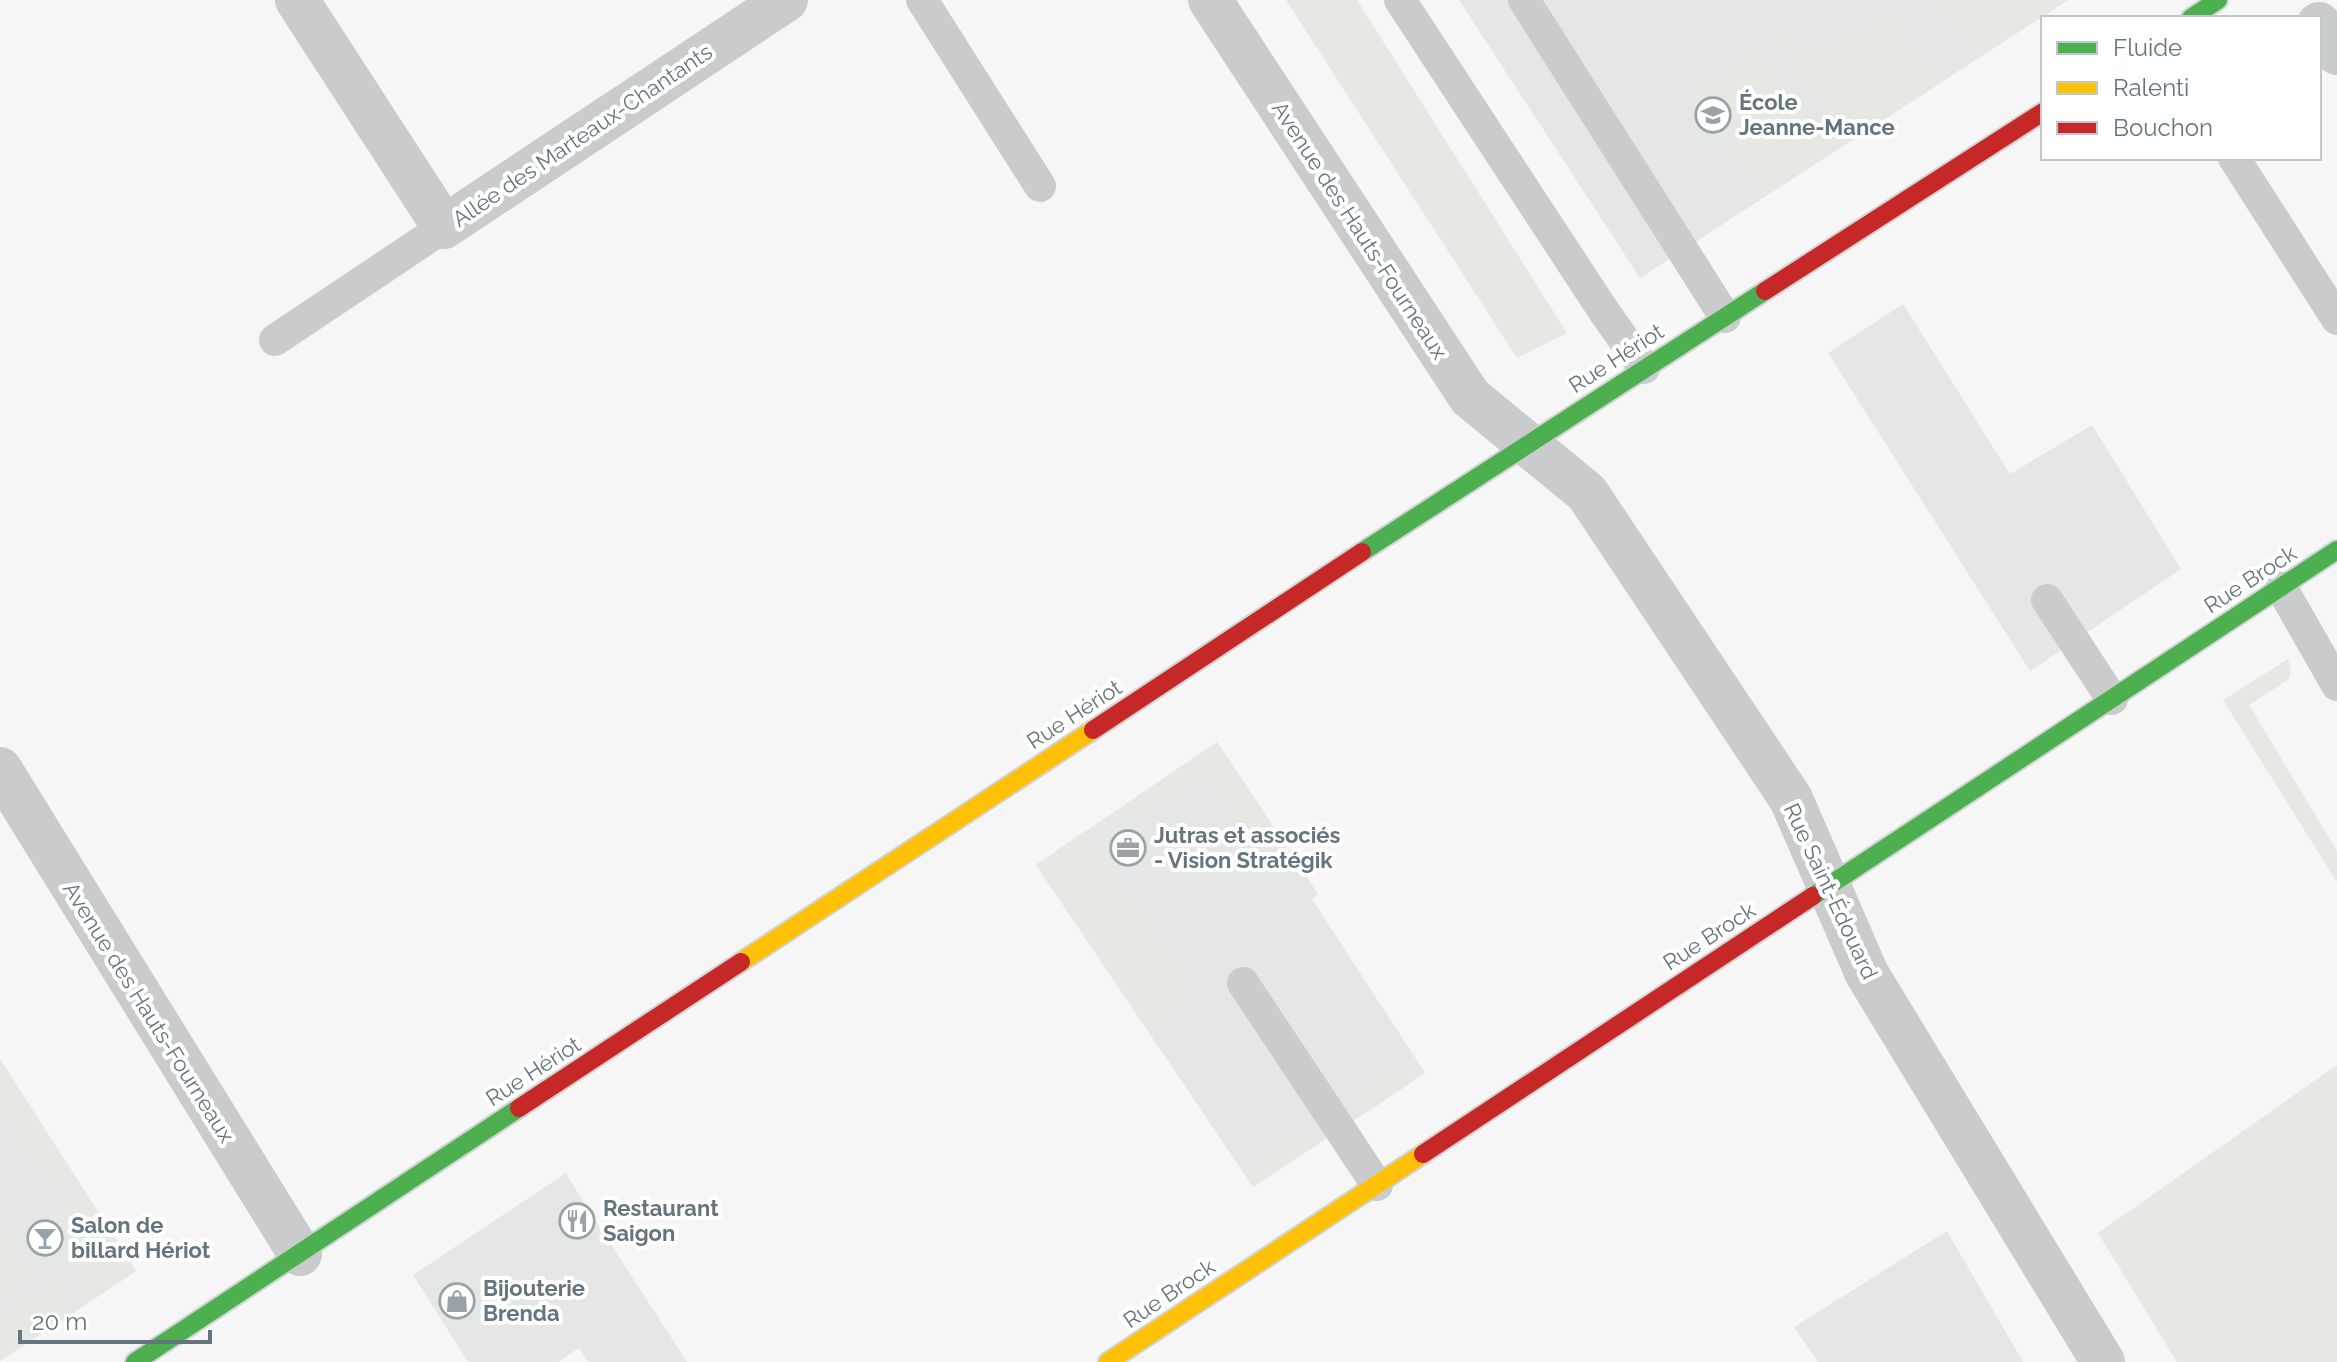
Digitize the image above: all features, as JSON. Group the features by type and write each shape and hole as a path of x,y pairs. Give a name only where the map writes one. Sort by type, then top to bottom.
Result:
{"street":[{"name":"Allée des Marteaux-Chantants","path":"297,0 444,227 786,0"},
{"name":"Avenue des Hauts-Fourneaux","path":"1210,0 1470,397 1528,444"},
{"path":"2194,16 2218,0"},
{"path":"2321,27 2337,53"},
{"name":"Rue Hériot","path":"135,1362 1644,368 2041,113"},
{"name":"Rue Saint-Édouard","path":"1528,444 1587,493 1791,799 1867,974 2103,1362"},
{"name":"Rue Brock","path":"1108,1362 2337,550"},
{"name":"Avenue des Hauts-Fourneaux","path":"0,769 300,1254"}],"lane":[{"path":"922,0 1040,186"},
{"path":"1400,0 1644,368"},
{"path":"1524,0 1725,317"},
{"path":"2236,160 2326,276 2337,319"},
{"path":"275,340 444,227"},
{"path":"2281,587 2337,685"},
{"path":"2047,600 2112,699"},
{"path":"1243,983 1377,1185"}],"shaded area":[{"path":"1286,0 1357,0 1567,333 1517,358"},
{"name":"École Jeanne-Mance","path":"1459,0 2068,0 2041,16 1640,278"},
{"path":"1936,0 2068,0 2041,16 1974,61"},
{"path":"1889,8 1939,84 1844,146 1771,36 1785,26 1802,52 1824,39 1829,47"},
{"path":"1760,43 1830,154 1761,199 1691,89"},
{"path":"1903,304 2010,474 2092,425 2181,569 2030,671 1828,353"},
{"path":"2288,659 2291,670 2289,679 2249,705 2337,851 2337,882 2223,700"},
{"path":"1217,742 1318,894 1312,899 1425,1073 1253,1187 1036,865"},
{"path":"1217,742 1272,824 1248,840 1206,775 1131,825 1119,809"},
{"path":"1086,830 1200,997 1149,1032 1036,865"},
{"path":"1414,1056 1425,1073 1360,1117 1347,1099"},
{"path":"0,1059 136,1271 0,1361"},
{"path":"0,1059 74,1176 49,1190 0,1113"},
{"path":"2337,1065 2337,1362 2177,1362 2098,1233"},
{"path":"1306,1126 1317,1145 1253,1187 1241,1168"},
{"path":"566,1173 687,1362 588,1362 579,1348 558,1362 468,1362 413,1275"},
{"path":"83,1188 136,1271 91,1301 63,1254 82,1242 57,1202"},
{"path":"0,1220 36,1276 0,1299"},
{"path":"1947,1231 2023,1362 1818,1362 1794,1327"},
{"path":"58,1277 76,1310 0,1361 0,1313"}],"traffic: fast":[{"path":"2194,16 2218,0"},
{"path":"1362,552 1765,291"},
{"path":"1813,896 2337,550"},
{"path":"135,1362 519,1108"}],"traffic: slow":[{"path":"741,962 1093,730"},
{"path":"1108,1362 1423,1154"}],"traffic: jam":[{"path":"1765,291 2041,113"},
{"path":"1093,730 1362,552"},
{"path":"1423,1154 1813,896"},
{"path":"519,1108 741,962"}],"place":[{"name":"École Jeanne-Mance","path":"1713,115"},
{"name":"Jutras et associés - Vision Stratégik","path":"1128,848"},
{"name":"Restaurant Saigon","path":"577,1221"},
{"name":"Salon de billard Hériot","path":"45,1238"},
{"name":"Bijouterie Brenda","path":"457,1301"}]}
